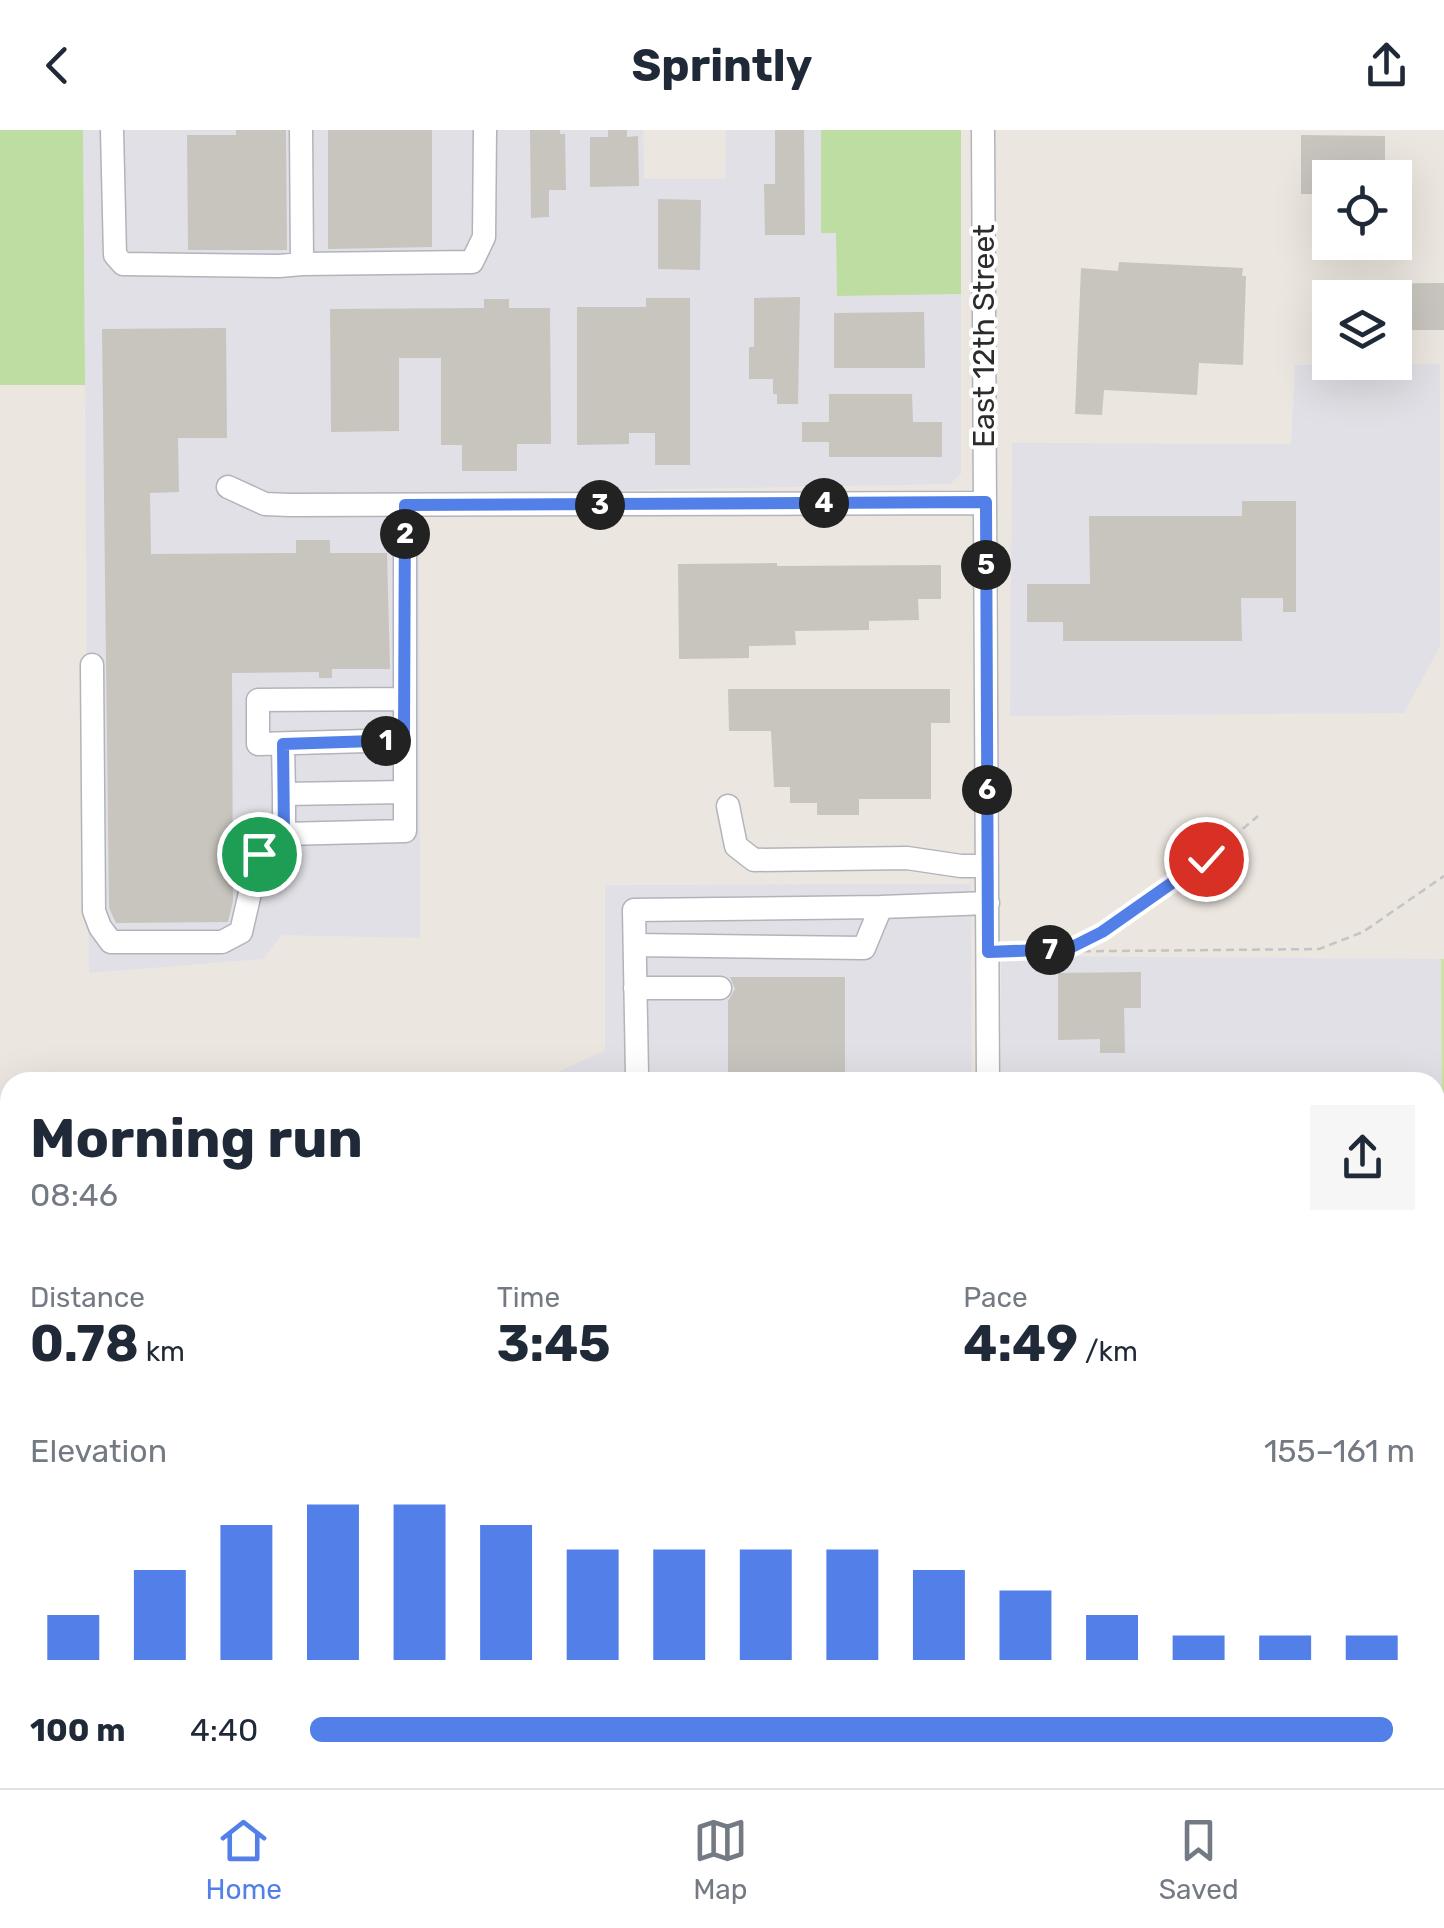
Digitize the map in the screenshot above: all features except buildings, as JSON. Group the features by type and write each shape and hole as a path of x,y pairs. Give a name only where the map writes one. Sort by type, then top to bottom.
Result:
{"street":[{"path":"112,130 115,255 123,264 472,262 484,238 484,130"},
{"path":"300,130 302,264"},
{"name":"East 12th Street","path":"984,130 988,1072"},
{"path":"228,487 264,504 986,502"},
{"path":"92,665 94,911 100,927 111,942 222,942 241,932 259,854 284,834 405,831 405,505"},
{"path":"404,740 258,744 258,700 405,699"},
{"path":"283,744 284,834"},
{"path":"284,794 405,792"},
{"path":"728,806 736,846 754,860 908,858 987,866"},
{"path":"634,1072 634,910 988,903"},
{"path":"635,945 864,948 880,908"},
{"path":"636,988 720,988"}],"path":[{"path":"1068,949 1102,932 1182,877 1258,816"},
{"path":"988,952 1319,949 1363,932 1444,876"}],"shaded area":[{"path":"83,130 643,130 644,179 725,179 726,130 821,130 821,232 836,233 837,296 961,294 961,474 950,484 312,496 419,514 420,938 282,935 263,959 89,973"},
{"path":"1412,364 1440,364 1440,646 1404,713 1010,716 1012,443 1291,444 1295,365 1312,365 1312,380 1412,380"},
{"path":"971,884 972,1072 558,1072 605,1050 605,885"},
{"path":"1001,956 1441,959 1442,1072 1001,1072"}],"green space":[{"path":"0,130 83,130 85,385 0,385"},
{"path":"821,130 961,130 961,294 837,296 836,233 821,233"},
{"path":"1441,959 1444,959 1444,1072"}],"route":[{"path":"259,854 284,834 283,744 404,740 405,505 986,502 988,952 1068,949 1102,932 1206,859"}]}
